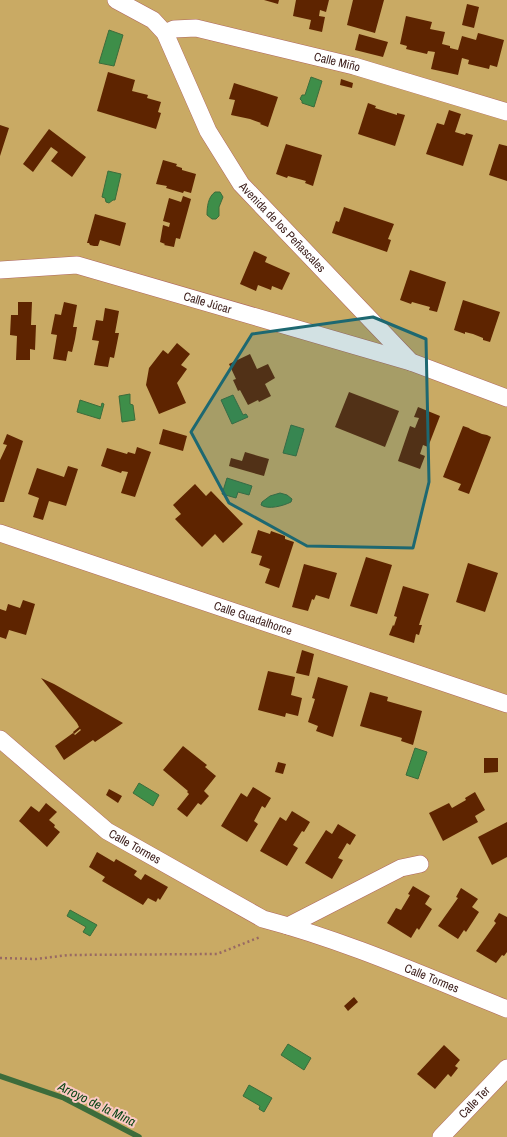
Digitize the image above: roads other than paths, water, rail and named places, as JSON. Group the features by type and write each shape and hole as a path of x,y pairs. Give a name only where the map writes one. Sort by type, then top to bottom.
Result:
{"street":[{"name":"Avenida de los Peñascales","path":"116,0 153,20 165,33 208,131 241,184 411,362 507,398"},
{"name":"Calle Miño","path":"165,33 174,30 196,28 354,66 507,112"},
{"name":"Calle Júcar","path":"0,270 77,265 411,362"},
{"name":"Calle Guadalhorce","path":"0,532 507,704"},
{"name":"Calle Tormes","path":"0,738 107,831 263,919 356,948 507,1009"},
{"path":"288,926 401,868 420,864"},
{"name":"Calle Ter","path":"441,1137 507,1068"}],"waterway":[{"name":"Arroyo de la Mina","path":"0,1076 64,1098 139,1137"}]}
